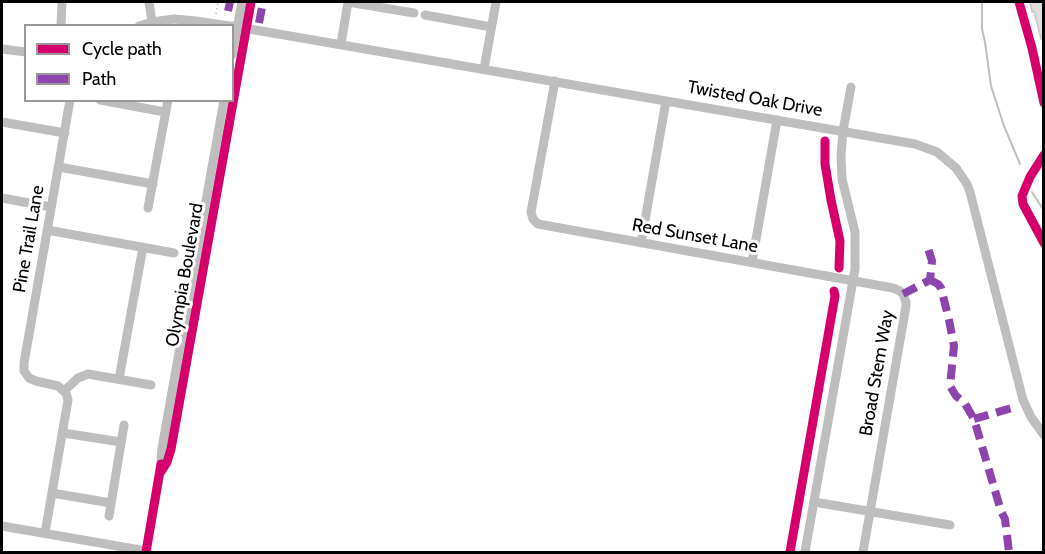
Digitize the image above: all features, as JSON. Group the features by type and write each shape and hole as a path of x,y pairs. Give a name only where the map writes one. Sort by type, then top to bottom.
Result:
{"street":[{"path":"61,24 62,2"},
{"path":"149,2 152,22"},
{"name":"Olympia Boulevard","path":"236,27 242,2"},
{"name":"Olympia Boulevard","path":"236,27 251,2"},
{"path":"341,44 348,2 414,13"},
{"path":"484,69 496,2"},
{"path":"425,15 491,27"},
{"name":"Twisted Oak Drive","path":"146,24 185,20 214,24"},
{"name":"Twisted Oak Drive","path":"236,27 843,131 923,146 944,156 962,175 970,192 1023,400 1031,417 1044,435"},
{"path":"2,49 24,52"},
{"name":"Red Sunset Lane","path":"555,81 531,212 533,219 541,225 853,281"},
{"path":"805,552 853,281 856,245 842,179 841,156 850,87"},
{"path":"641,243 666,101"},
{"name":"Pine Trail Lane","path":"64,391 58,386 32,380 26,375 24,367 70,102"},
{"path":"111,102 165,112"},
{"path":"148,208 168,102"},
{"name":"Olympia Boulevard","path":"160,473 171,449 224,102"},
{"name":"Olympia Boulevard","path":"146,552 160,473 162,448 224,102"},
{"path":"752,262 777,120"},
{"path":"2,122 65,133"},
{"path":"58,167 153,184"},
{"path":"2,198 51,207"},
{"path":"47,230 174,253"},
{"path":"119,379 143,247"},
{"name":"Broad Stem Way","path":"853,281 897,289 903,294 906,302 863,552"},
{"path":"45,533 68,400 64,391 78,378 91,374 151,385"},
{"path":"109,516 124,425"},
{"path":"63,433 121,442"},
{"path":"52,492 111,503"},
{"path":"814,502 950,525"},
{"path":"2,526 146,552"}],"path":[{"path":"216,14 218,2"}],"building":[{"path":"1030,2 1044,2 1044,39 1041,39"}],"waterway":[{"path":"982,2 982,29 991,86 1020,164"},
{"path":"1032,192 1044,211"}],"marked path":[{"path":"228,11 230,2"},
{"path":"259,23 263,2"},
{"path":"903,294 930,280 932,261 927,245"},
{"path":"930,280 941,288 954,346 950,386 956,396 964,402 974,419 1005,519 1009,552"},
{"path":"974,419 1015,407"}],"cycle path":[{"path":"234,97 251,2"},
{"path":"1019,2 1044,103"},
{"path":"160,473 171,449 233,102"},
{"path":"825,141 825,164 840,241 839,268"},
{"path":"1044,155 1030,177 1022,196 1023,204 1044,243"},
{"path":"790,552 835,296 834,291"},
{"path":"146,552 161,464"}]}
